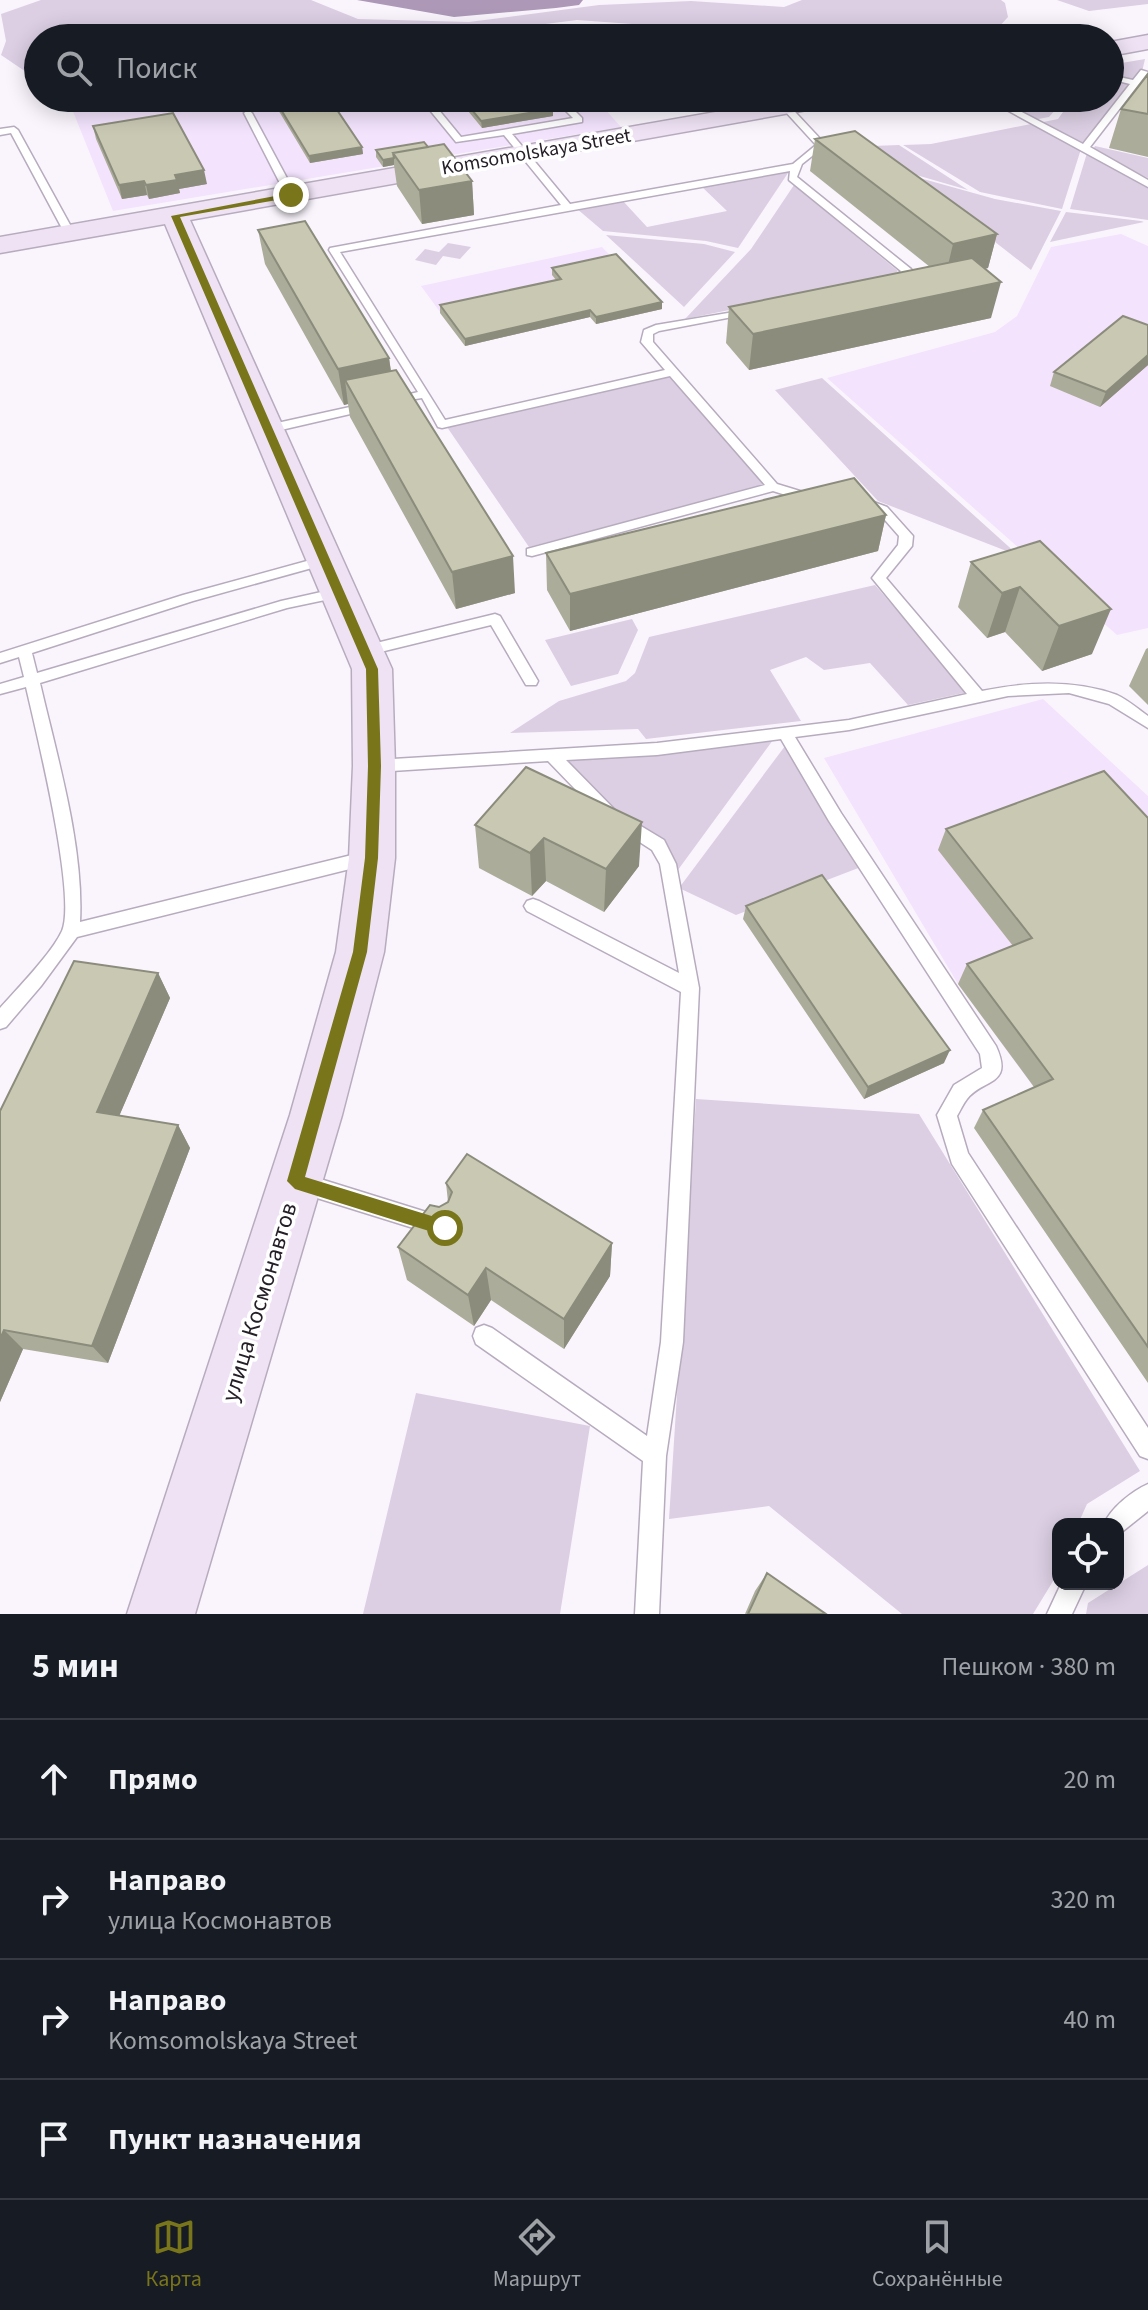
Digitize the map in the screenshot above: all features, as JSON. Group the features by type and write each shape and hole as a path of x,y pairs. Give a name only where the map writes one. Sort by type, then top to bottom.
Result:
{"street":[{"path":"1124,46 1148,42"},
{"name":"Komsomolskaya Street","path":"0,245 525,153 731,112"},
{"name":"улица Космонавтов","path":"161,1614 295,1181 360,952 372,858 374,766 372,669 175,216"}],"lane":[{"path":"1124,97 1144,72"},
{"path":"1124,80 1135,83"},
{"path":"436,112 459,140 579,120 571,112"},
{"path":"790,112 821,145 803,156 794,167 792,178 907,271 898,280 872,285"},
{"path":"1015,112 1118,164 1148,184"},
{"path":"1084,149 1113,112"},
{"path":"248,113 291,195"},
{"path":"0,132 14,130 69,232"},
{"path":"507,133 568,207"},
{"path":"673,372 442,424 334,250 794,167"},
{"path":"766,307 648,332 647,342 773,487 792,495 818,499"},
{"path":"268,429 425,394"},
{"path":"532,552 773,487"},
{"path":"843,500 873,503 891,515 906,536 905,546 879,578 977,696"},
{"path":"0,658 188,598 332,577"},
{"path":"0,689 286,604 332,577"},
{"path":"364,651 495,619 531,681"},
{"path":"0,1021 35,981 71,931 73,896 60,807 24,651"},
{"path":"374,766 657,749 849,725 977,696 1069,688 1114,700 1148,723"},
{"path":"785,733 835,817 989,1052 992,1072 961,1091 947,1115 959,1157 1148,1448"},
{"path":"552,756 610,815 658,845 668,864 690,988 683,1191 672,1342 655,1456 647,1614"},
{"path":"71,931 372,858"},
{"path":"533,906 690,988"},
{"path":"295,1181 445,1228"},
{"path":"484,1336 655,1456"},
{"path":"1123,1518 1148,1496"},
{"path":"1059,1614 1071,1590"}],"shaded area":[{"path":"41,0 311,0 358,19 469,22 599,5 691,1 784,7 802,0 1001,0 1005,3 1008,17 1002,24 632,24 577,20 545,24 24,24 24,71 1,55 6,41 1,14"},
{"path":"357,0 583,0 579,5 454,17"},
{"path":"1057,0 1148,0 1148,4 1089,11"},
{"path":"1145,59 1142,72 1124,94 1124,63"},
{"path":"73,112 608,112 621,127 113,211"},
{"path":"1019,112 1053,112 1049,117 1033,120"},
{"path":"1063,112 1109,112 1082,145 1038,123 1058,119"},
{"path":"1031,124 1081,149 1062,209 980,192 903,145 931,144"},
{"path":"899,145 968,190 906,172 872,146"},
{"path":"1095,146 1148,158 1148,178 1092,151"},
{"path":"1087,153 1148,186 1148,220 1070,209"},
{"path":"790,170 738,248 706,241 603,231 576,208 623,201 647,227 727,211 701,186"},
{"path":"909,175 995,199 1061,211 1031,270"},
{"path":"794,185 898,271 891,277 685,319 751,249"},
{"path":"1066,212 1141,221 1144,222 1050,242"},
{"path":"1121,234 1148,246 1148,628 1117,635 827,378 995,332 1017,316 1051,247"},
{"path":"606,235 704,244 735,252 684,307"},
{"path":"448,243 471,247 460,259 443,256 436,265 415,260 425,249 439,252"},
{"path":"602,247 662,309 596,324 590,317 465,346 421,286"},
{"path":"670,376 765,485 529,547 447,427"},
{"path":"822,378 1019,556 878,501 775,390"},
{"path":"875,585 968,692 908,705 870,663 824,670 806,657 770,670 801,721 646,739 638,729 510,733 559,701 626,681 635,673 649,637"},
{"path":"632,619 638,630 618,674 571,686 545,640"},
{"path":"1043,699 1148,796 1148,1383 1041,1097 958,984 824,758"},
{"path":"773,740 675,874 664,841 614,812 563,759"},
{"path":"785,746 861,867 736,915 679,888"},
{"path":"696,1099 919,1114 1140,1471 1087,1504 1081,1518 1052,1518 1052,1583 1033,1614 902,1614 769,1506 669,1519"},
{"path":"416,1393 590,1426 560,1614 363,1614"},
{"path":"1148,1565 1148,1614 1086,1614 1088,1603 1109,1590 1124,1590 1124,1580"}],"building":[{"path":"1148,74 1148,114 1124,110 1124,105"},
{"path":"282,112 338,112 362,147 309,156"},
{"path":"474,112 535,112 481,121"},
{"path":"173,113 204,170 175,175 177,180 119,185 93,126"},
{"path":"855,131 997,234 953,244 815,139"},
{"path":"424,142 428,147 393,153 394,158 383,160 376,150"},
{"path":"444,144 472,181 419,190 393,153"},
{"path":"305,221 389,358 338,369 258,230"},
{"path":"616,254 662,302 596,317 590,310 465,339 440,305 561,279 552,268"},
{"path":"972,258 1001,282 753,334 729,307"},
{"path":"1123,316 1148,325 1148,355 1106,392 1054,372"},
{"path":"396,370 513,556 452,572 345,380"},
{"path":"854,478 886,515 570,594 546,553"},
{"path":"1040,541 1111,609 1059,626 1020,587 1002,593 971,562"},
{"path":"526,767 642,822 606,869 544,838 530,853 475,825"},
{"path":"1104,771 1148,818 1148,1347 983,1110 1053,1079 967,964 1032,938 946,829"},
{"path":"822,875 950,1050 868,1087 746,906"},
{"path":"74,961 158,973 97,1112 178,1125 92,1346 4,1330 0,1339 0,1111"},
{"path":"467,1154 612,1243 564,1319 486,1268 468,1295 398,1247 430,1205 439,1207 448,1202 452,1192 446,1183"},
{"path":"767,1573 826,1614 748,1614"}],"route":[{"path":"291,195 175,216 372,669 372,858 360,952 295,1181 445,1228"}]}
